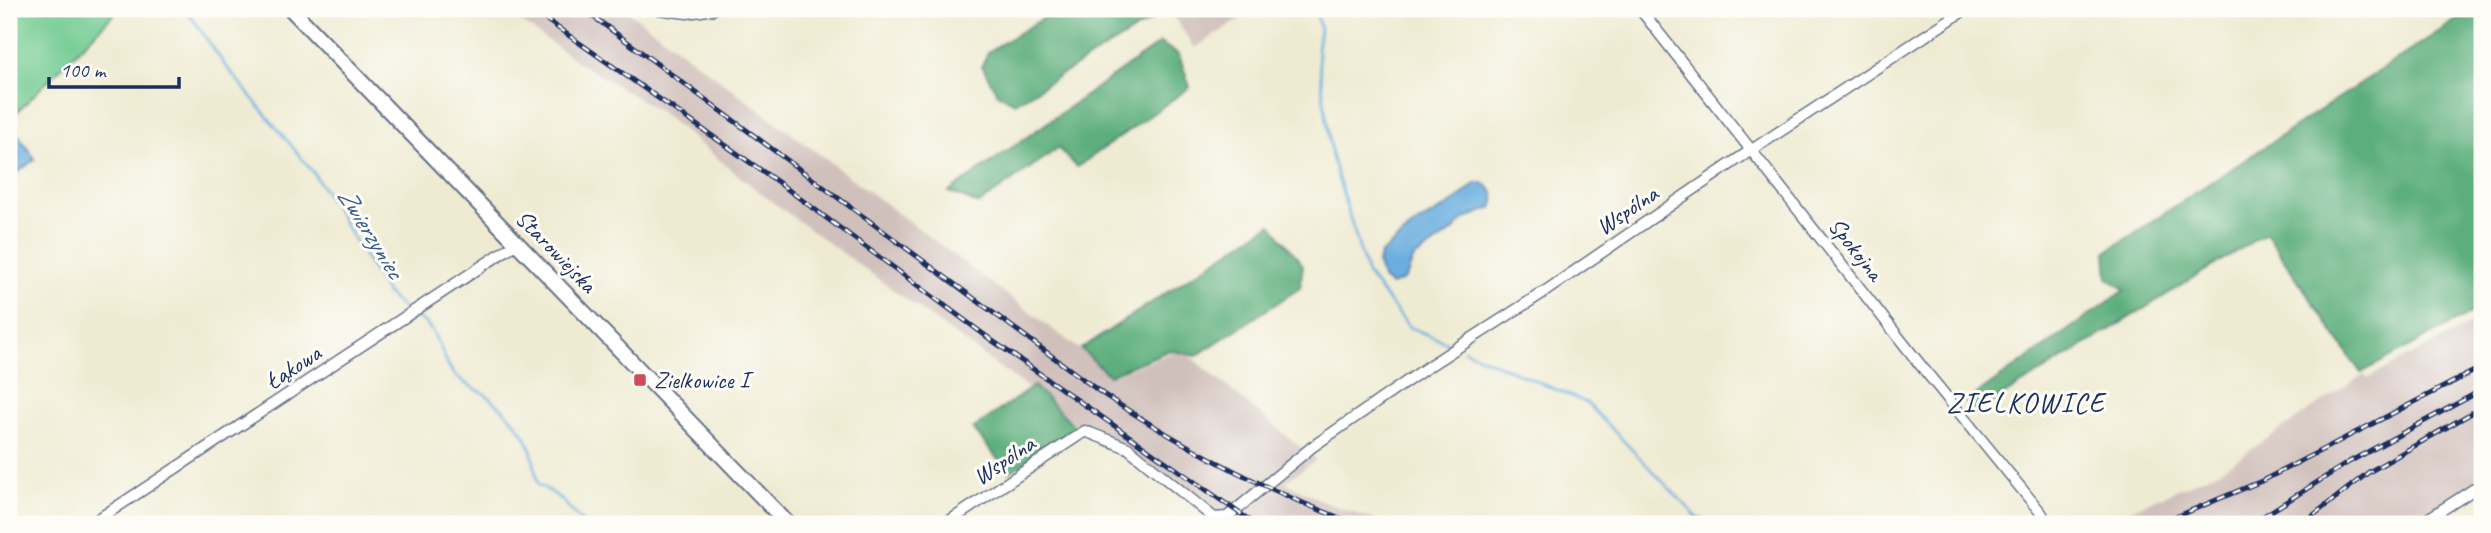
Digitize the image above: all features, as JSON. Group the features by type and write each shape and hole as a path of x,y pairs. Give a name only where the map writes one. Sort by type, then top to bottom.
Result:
{"street":[{"name":"Starowiejska","path":"291,9 788,524"},
{"path":"658,9 687,13 714,9"},
{"name":"Spokojna","path":"1640,9 1926,372 2042,514"},
{"name":"Wspólna","path":"946,524 1085,431 1128,447 1214,517 1222,519 1229,516 1312,447 1432,364 1966,9"},
{"name":"Łąkowa","path":"91,524 517,243"},
{"path":"2420,524 2482,484"}],"shaded area":[{"path":"503,9 625,9 1114,375 1181,349 1316,460 1285,482 1327,503 1386,524 1225,524 1136,467 763,195 659,111 578,62"},
{"path":"1255,9 1195,48 1169,10"},
{"path":"2482,318 2482,485 2423,524 2099,524 2219,471 2364,374 2368,378"}],"green space":[{"path":"9,9 119,9 9,120"},
{"path":"1058,9 1169,9 1015,103 997,93 982,66 988,52"},
{"path":"2473,9 2482,9 2482,307 2361,373 2266,233 1975,413 1966,402 2125,290 2108,278 2106,252"},
{"path":"1160,43 1179,55 1190,87 1077,167 1058,148 979,204 949,192"},
{"path":"1271,224 1303,265 1300,288 1196,356 1170,350 1109,375 1081,349"},
{"path":"1034,386 1076,427 1009,473 973,429"}],"water":[{"path":"15,130 35,159 12,177 9,137"},
{"path":"1476,183 1483,183 1492,191 1492,208 1464,219 1454,230 1413,259 1407,276 1401,281 1390,285 1382,278 1378,264 1380,254 1415,225 1454,202"}],"waterway":[{"name":"Zwierzyniec","path":"186,9 224,64 313,172 388,295 408,313"},
{"path":"1316,9 1320,29 1317,48 1332,158 1367,274 1409,327 1450,344"},
{"name":"Zwierzyniec","path":"414,316 422,320 433,333 453,373 489,397 516,424 530,447 538,485 558,497 583,524"},
{"path":"1464,350 1587,403 1698,518 1714,524"}],"railway":[{"path":"531,9 775,180 990,339 1255,524"},
{"path":"583,9 1103,394 1164,432 1257,482 1356,524"},
{"path":"2159,524 2264,480 2482,367"},
{"path":"2251,524 2349,462 2482,390"},
{"path":"2302,524 2369,472 2482,407"}],"place":[{"name":"Zielkowice I","path":"640,380"}],"district":[{"name":"ZIELKOWICE","path":"2026,402"}]}
